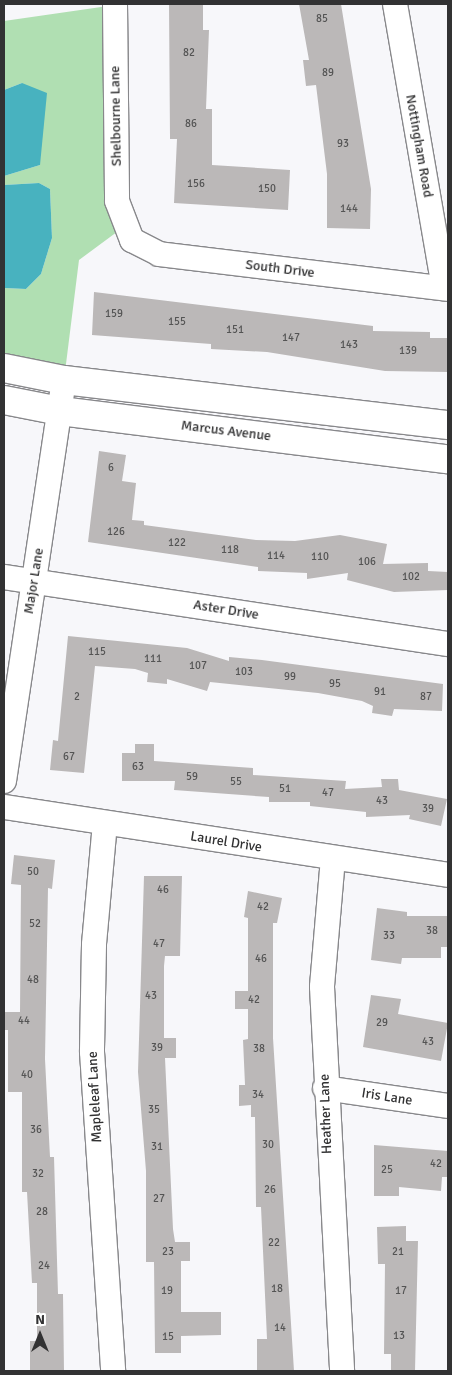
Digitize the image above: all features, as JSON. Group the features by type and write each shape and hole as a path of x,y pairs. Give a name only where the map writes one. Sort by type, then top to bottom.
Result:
{"main road":[{"path":"4,368 64,380 448,425"},
{"name":"Marcus Avenue","path":"4,400 60,411 448,459"}],"street":[{"name":"Shelbourne Lane","path":"115,4 117,201 125,226"},
{"name":"Nottingham Road","path":"395,4 446,288"},
{"name":"South Drive","path":"125,226 132,240 158,254 446,288"},
{"name":"Major Lane","path":"4,781 64,380"},
{"name":"Aster Drive","path":"4,577 448,644"},
{"name":"Laurel Drive","path":"4,807 448,875"},
{"name":"Mapleleaf Lane","path":"106,824 94,945 92,1052 113,1371"},
{"name":"Heather Lane","path":"333,858 322,987 325,1088 342,1371"},
{"name":"Iris Lane","path":"325,1088 448,1106"}],"green space":[{"path":"115,5 125,226 79,260 64,380 4,367 4,288 26,289 41,274 52,238 50,189 39,183 4,185 4,176 40,165 22,83 4,90 4,21"}],"water":[{"path":"22,83 47,93 40,165 4,176 4,90"},
{"path":"39,183 50,189 52,238 41,274 26,289 4,288 4,185"}],"building":[{"path":"169,4 203,4 203,30 209,30 206,109 212,109 212,165 290,170 288,210 174,203 177,139 170,139"},
{"path":"299,4 341,4 371,189 370,229 327,228 327,174 316,85 306,86 303,60 309,60"},
{"path":"94,292 373,326 373,331 430,332 430,338 448,338 448,372 385,371 267,352 211,349 211,344 92,335"},
{"path":"99,451 126,455 122,481 136,483 132,520 144,521 144,525 256,540 295,541 340,535 387,544 383,564 428,563 428,571 448,572 448,590 394,592 347,580 348,573 307,579 307,573 258,571 258,567 88,542"},
{"path":"68,636 187,648 229,661 229,657 262,660 443,684 442,711 394,709 392,716 372,713 373,706 362,701 318,693 210,682 207,691 167,679 167,684 147,682 148,673 135,669 95,666 84,773 50,770 53,740 58,741"},
{"path":"135,744 154,744 154,761 253,768 253,775 346,781 345,789 382,787 381,779 398,779 399,790 447,799 441,826 409,819 410,815 366,817 366,812 310,806 310,802 269,802 269,797 174,790 175,781 122,781 122,753 135,753"},
{"path":"14,855 55,860 52,889 48,888 45,1059 50,1157 54,1157 58,1294 63,1294 64,1371 30,1371 30,1341 37,1341 37,1283 32,1283 27,1192 22,1192 22,1092 8,1092 8,1030 4,1030 4,1012 20,1012 21,885 11,884"},
{"path":"144,876 182,876 180,956 165,956 164,966 164,1038 176,1038 176,1058 165,1058 173,1229 175,1242 190,1242 190,1261 181,1261 181,1312 221,1312 221,1335 181,1336 181,1353 155,1353 154,1262 146,1262 146,1171 138,1072"},
{"path":"248,891 282,898 277,923 273,923 273,1038 294,1371 257,1371 257,1339 267,1339 261,1207 256,1207 255,1117 251,1117 251,1105 239,1106 239,1085 245,1085 243,1040 248,1039 248,1009 235,1009 235,991 248,991 248,918 244,917"},
{"path":"377,908 407,912 407,916 448,916 448,947 441,947 441,958 402,958 401,964 371,960"},
{"path":"371,995 401,999 398,1014 448,1023 441,1061 363,1047"},
{"path":"374,1145 448,1151 448,1177 442,1177 441,1191 399,1187 399,1196 374,1196"},
{"path":"406,1226 406,1241 418,1241 415,1371 391,1371 391,1354 384,1354 385,1264 378,1264 377,1227"}]}
